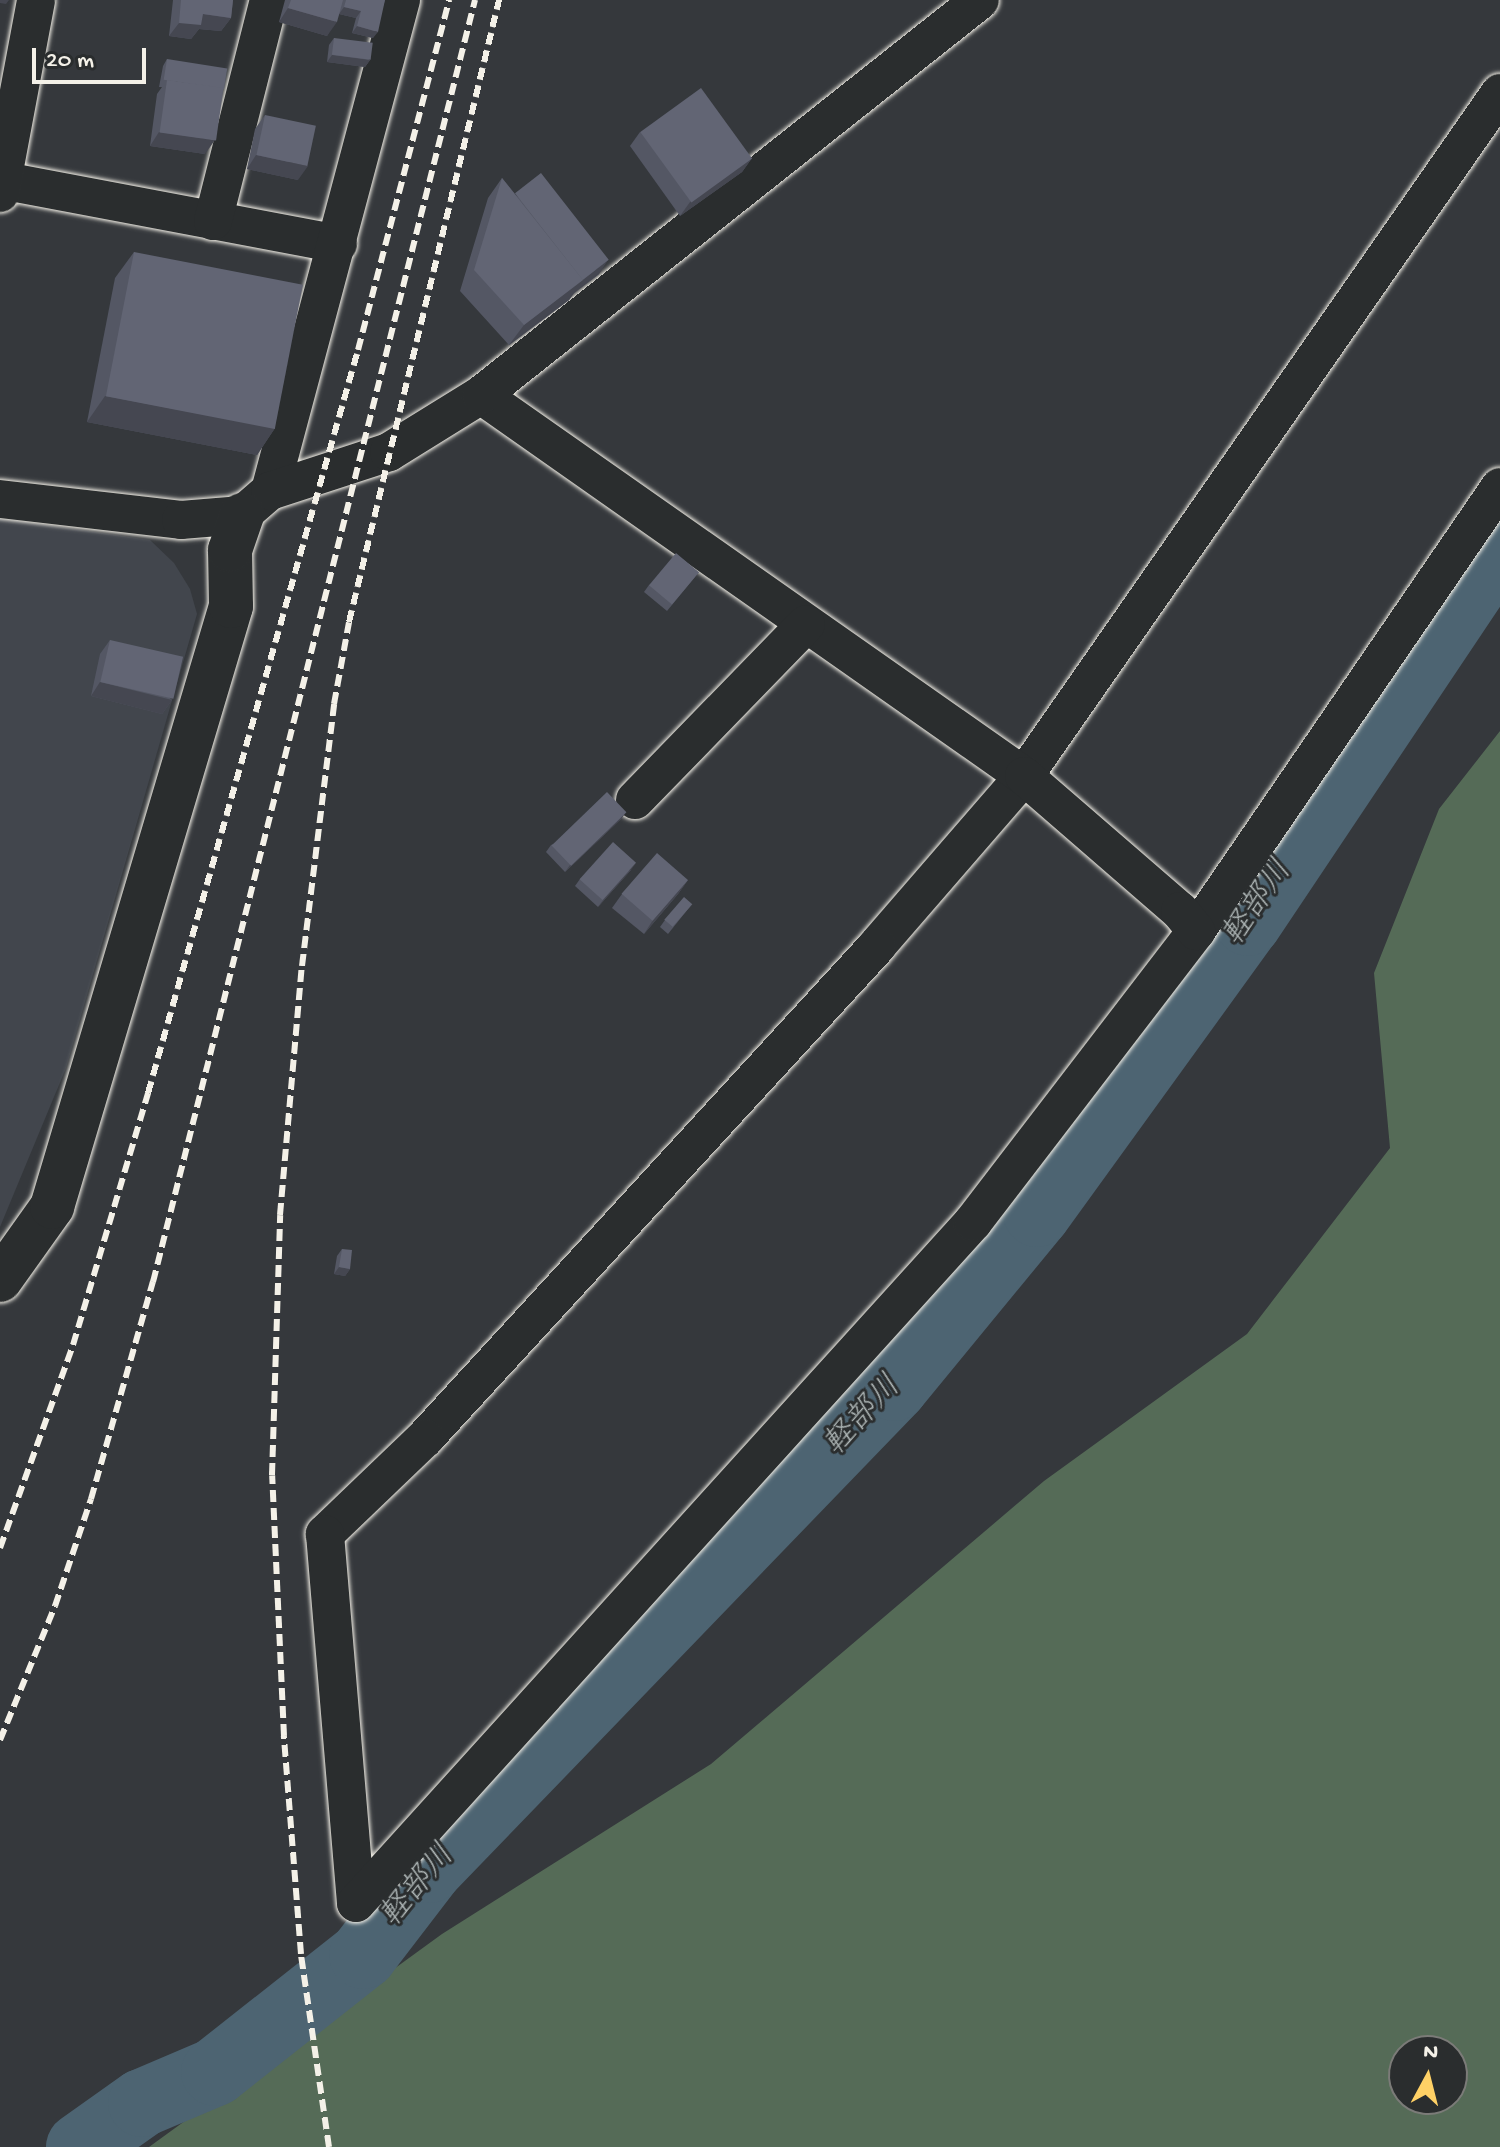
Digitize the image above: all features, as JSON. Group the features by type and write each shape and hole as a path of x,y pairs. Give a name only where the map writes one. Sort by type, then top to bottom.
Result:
{"street":[{"path":"36,0 1,184 338,244"},
{"path":"213,221 269,0"},
{"path":"0,1280 52,1207 231,606 230,550 256,503 338,244 401,0"},
{"path":"0,499 181,520 256,503 389,452 481,395 980,0"},
{"path":"1500,93 1024,776 877,946 425,1438 325,1534 356,1903 973,1222 1196,931 1500,487"},
{"path":"481,395 1024,776 1180,911 1196,931"},
{"path":"635,800 806,624"}],"shaded area":[{"path":"0,518 150,540 174,563 190,589 197,614 66,1068 0,1227"}],"green space":[{"path":"1500,731 1500,2147 149,2147 442,1934 711,1764 1044,1481 1247,1334 1390,1148 1374,973 1439,809"}],"building":[{"path":"181,0 233,0 231,18 203,14 201,25 179,23"},
{"path":"291,0 343,0 337,22 288,8"},
{"path":"346,0 385,0 378,32 357,26 361,11 344,7"},
{"path":"334,38 373,43 371,60 332,55"},
{"path":"167,59 227,69 224,89 164,80"},
{"path":"167,80 223,88 216,140 160,132"},
{"path":"701,88 752,158 691,202 640,132"},
{"path":"265,115 316,126 307,166 256,155"},
{"path":"541,173 609,260 583,280 515,193"},
{"path":"502,178 583,280 524,325 474,270"},
{"path":"134,252 303,285 275,429 106,396"},
{"path":"676,553 699,572 672,604 649,585"},
{"path":"110,640 183,657 173,699 100,682"},
{"path":"607,792 626,812 571,866 552,845"},
{"path":"613,842 636,863 603,900 580,879"},
{"path":"657,853 688,880 653,921 622,894"},
{"path":"684,897 692,904 673,927 664,920"},
{"path":"342,1249 352,1250 350,1269 339,1267"}],"waterway":[{"name":"軽部川","path":"80,2147 142,2103 215,2072 363,1955 429,1869 894,1387 1037,1213 1248,922 1500,545"}],"railway":[{"path":"0,1548 73,1345 148,1093 358,350 449,0"},
{"path":"0,1740 55,1606 91,1499 153,1282 475,0"},
{"path":"329,2147 301,1954 284,1736 272,1475 280,1215 302,966 334,704 349,622 499,0"}]}
